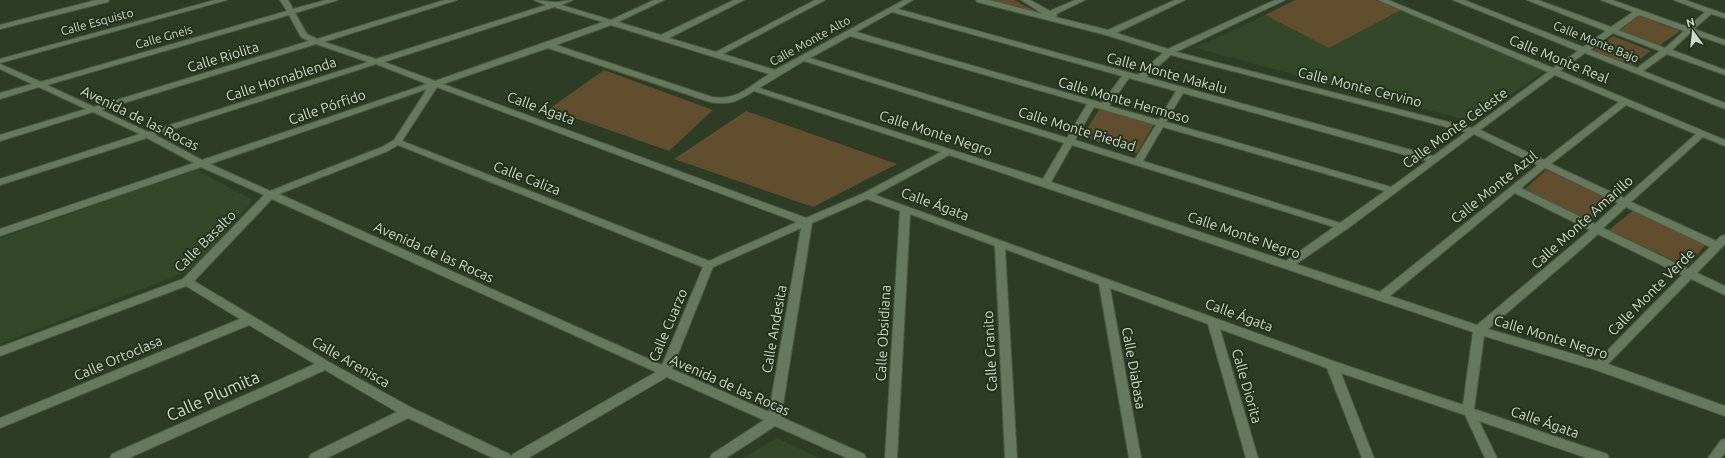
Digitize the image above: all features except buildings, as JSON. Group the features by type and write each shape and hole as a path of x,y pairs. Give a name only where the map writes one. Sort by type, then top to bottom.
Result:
{"street":[{"path":"0,27 105,0"},
{"name":"Calle Esquisto","path":"0,61 223,0"},
{"name":"Calle Ágata","path":"284,0 304,35 318,42 377,62 434,85 807,222"},
{"name":"Calle Gneis","path":"0,96 334,0"},
{"name":"Calle Riolita","path":"0,138 453,0"},
{"path":"538,0 776,73"},
{"name":"Calle Hornablenda","path":"0,182 569,0"},
{"name":"Calle Pórfido","path":"0,233 548,45 612,22 660,0"},
{"path":"662,38 740,0"},
{"path":"716,55 821,0"},
{"name":"Calle Monte Alto","path":"548,45 710,99 722,101 736,99 776,73 909,0"},
{"name":"Calle Monte Cervino","path":"980,0 1046,15 1169,52 1474,131 1624,203 1721,242"},
{"path":"1025,0 1046,15 1081,0"},
{"path":"1108,33 1181,0"},
{"path":"1139,78 1169,52 1281,0"},
{"name":"Calle Monte Real","path":"1382,0 1725,143"},
{"name":"Calle Monte Bajo","path":"1457,0 1725,106"},
{"path":"1531,0 1725,73"},
{"path":"1605,0 1725,43"},
{"path":"1678,0 1725,16"},
{"name":"Calle Monte Makalu","path":"892,10 1434,160"},
{"path":"1638,72 1666,51 1710,11"},
{"name":"Calle Monte Celeste","path":"1287,265 1342,227 1638,12"},
{"name":"Calle Monte Hermoso","path":"849,33 1392,190"},
{"name":"Calle Monte Piedad","path":"803,58 1342,227"},
{"name":"Avenida de las Rocas","path":"0,66 148,135 202,164 860,458"},
{"path":"1104,107 1127,75"},
{"path":"397,142 434,85"},
{"name":"Calle Monte Negro","path":"752,88 1045,183 1478,330 1599,366 1725,411"},
{"path":"1138,162 1181,90"},
{"name":"Calle Monte Azul","path":"1381,297 1545,164 1626,101"},
{"path":"1045,183 1091,104"},
{"name":"Calle Monte Amarillo","path":"1478,330 1597,229 1703,133"},
{"name":"Calle Basalto","path":"0,352 187,282 271,194 385,149 397,142"},
{"name":"Calle Caliza","path":"397,142 709,265"},
{"path":"709,265 867,195 948,152"},
{"path":"1514,190 1725,291"},
{"name":"Calle Ágata","path":"867,195 1332,365 1468,410 1603,458"},
{"name":"Calle Obsidiana","path":"891,458 905,210"},
{"name":"Calle Andesita","path":"774,420 807,222"},
{"name":"Calle Monte Verde","path":"1599,366 1721,242"},
{"name":"Calle Granito","path":"1000,243 1011,458"},
{"name":"Calle Cuarzo","path":"517,458 665,372 709,265"},
{"name":"Calle Arenisca","path":"187,282 248,320 408,412 505,458"},
{"name":"Calle Diabasa","path":"1104,282 1135,458"},
{"name":"Calle Ortoclasa","path":"0,423 248,320"},
{"name":"Calle Diorita","path":"1213,322 1252,458"},
{"path":"1478,330 1468,410 1491,458"},
{"name":"Calle Plumita","path":"116,458 325,365"},
{"path":"1332,365 1368,458"},
{"path":"315,458 408,412"},
{"path":"716,458 774,420"},
{"path":"1714,458 1725,444"}],"shaded area":[{"path":"992,0 1014,0 1039,13"},
{"path":"1295,0 1375,0 1401,10 1329,48 1265,15"},
{"path":"1401,10 1545,70 1474,122 1195,48 1265,15 1329,48"},
{"path":"1639,16 1680,31 1659,46 1619,31"},
{"path":"1613,36 1651,51 1630,66 1592,51"},
{"path":"604,70 713,110 669,151 549,109"},
{"path":"1100,108 1154,124 1137,153 1082,137"},
{"path":"746,111 897,164 813,207 674,159"},
{"path":"196,170 253,200 194,269 0,344 0,238"},
{"path":"1546,170 1612,200 1591,222 1524,190"},
{"path":"1635,209 1707,243 1687,267 1609,230"},
{"path":"777,438 819,458 743,458"}]}
